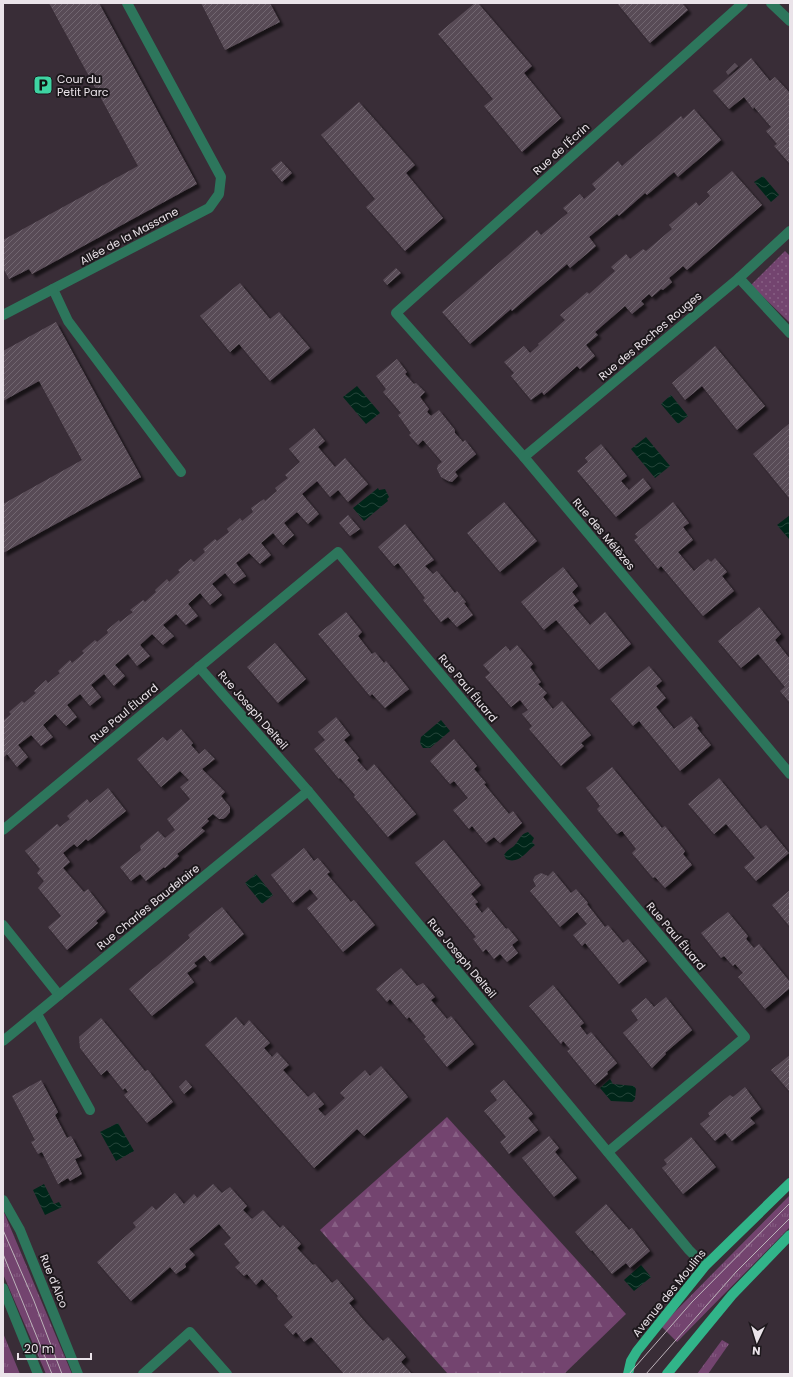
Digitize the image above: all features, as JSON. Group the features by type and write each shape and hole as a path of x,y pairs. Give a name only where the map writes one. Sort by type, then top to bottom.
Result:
{"main road":[{"name":"Avenue des Moulins","path":"628,1374 631,1362 637,1351 705,1266 790,1183"},
{"path":"667,1374 699,1333 732,1295 790,1235"}],"street":[{"name":"Allée de la Massane","path":"3,315 208,208 219,194 221,177 127,3"},
{"name":"Rue de l'Écrin","path":"396,313 743,3"},
{"path":"771,3 790,21"},
{"name":"Rue des Roches Rouges","path":"524,457 738,278 790,231"},
{"path":"738,278 790,333"},
{"path":"53,289 68,321 181,472"},
{"name":"Rue des Mélèzes","path":"396,313 524,457 790,774"},
{"name":"Rue Paul Éluard","path":"3,830 338,552 745,1037 608,1152"},
{"name":"Rue Joseph Delteil","path":"199,667 308,791 689,1250 705,1266"},
{"name":"Rue Charles Baudelaire","path":"3,1041 308,791"},
{"path":"3,925 60,995"},
{"path":"37,1014 90,1110"},
{"name":"Rue d'Alco","path":"3,1200 20,1230 78,1374"},
{"path":"3,1288 38,1374"},
{"path":"143,1374 190,1332 227,1374"}],"green space":[{"path":"785,251 790,256 790,323 751,285"},
{"path":"447,1117 626,1314 564,1374 448,1374 320,1230"},
{"path":"790,1195 790,1227 677,1342 661,1326"},
{"path":"3,1210 72,1374 46,1374 3,1274"},
{"path":"3,1333 20,1374 3,1374"},
{"path":"722,1340 729,1344 708,1374 697,1374"}],"water":[{"path":"763,176 779,195 771,202 754,182"},
{"path":"357,386 380,413 366,424 343,397"},
{"path":"671,395 688,416 678,424 661,404"},
{"path":"646,437 670,466 655,478 631,449"},
{"path":"378,488 379,490 385,489 389,497 387,499 388,501 364,521 353,508"},
{"path":"790,515 790,538 789,539 777,525"},
{"path":"441,720 450,731 430,748 423,748 420,743 421,737"},
{"path":"528,832 534,838 532,842 535,845 518,859 506,859 504,855 505,853 514,846 523,834"},
{"path":"256,874 273,895 262,904 245,883"},
{"path":"610,1079 613,1084 634,1086 636,1089 635,1099 632,1102 611,1101 600,1088"},
{"path":"118,1123 134,1151 116,1161 100,1132"},
{"path":"44,1184 54,1204 59,1202 62,1207 45,1215 33,1190"},
{"path":"641,1265 651,1277 634,1291 624,1280"}],"building":[{"path":"49,3 99,3 197,184 32,274 29,269 9,279 3,268 3,240 138,166"},
{"path":"201,3 270,3 280,22 225,50"},
{"path":"475,3 478,3 532,66 524,73 561,118 522,152 484,106 493,99 438,34"},
{"path":"617,3 682,3 688,10 650,43"},
{"path":"751,58 770,81 775,77 790,93 790,164 774,146 777,144 766,131 771,127 754,107 753,109 744,97 729,109 713,91"},
{"path":"735,63 738,66 728,75 726,72"},
{"path":"359,102 415,165 406,173 443,218 405,251 366,207 375,199 321,135"},
{"path":"694,109 721,140 678,177 674,172 647,195 645,193 619,216 617,214 589,237 596,246 570,268 567,264 512,311 511,309 470,344 442,312 537,230 541,235 568,213 563,208 580,194 584,199 596,189 592,184 618,161 622,166 681,116 683,119"},
{"path":"281,161 292,173 282,182 271,169"},
{"path":"732,171 762,205 687,270 683,266 669,278 672,282 663,290 661,289 652,297 649,294 641,301 644,304 632,314 625,306 595,332 598,335 586,345 595,356 580,369 577,366 544,395 542,392 531,400 511,376 514,373 504,362 524,346 530,353 565,320 560,315 587,292 589,294 615,271 611,267 626,254 630,259 643,249 646,251 672,229 669,225 696,202 699,206 710,196 707,192"},
{"path":"396,268 401,273 387,285 383,280"},
{"path":"240,283 270,319 279,312 310,348 270,381 239,344 230,352 200,316"},
{"path":"56,322 141,477 3,553 3,504 82,460 39,381 3,401 3,351"},
{"path":"715,346 765,406 737,430 702,386 685,400 672,383"},
{"path":"397,359 407,372 405,374 414,384 416,383 425,392 420,397 429,409 427,412 431,416 439,410 455,430 455,433 463,442 465,440 476,454 455,472 458,476 452,482 441,477 437,469 438,465 442,462 423,440 418,445 409,435 411,433 398,415 401,413 383,392 386,389 376,376"},
{"path":"790,423 790,499 753,454"},
{"path":"314,428 325,441 318,447 335,467 345,458 368,484 348,502 338,490 330,497 317,481 302,494 319,514 308,524 297,512 284,523 294,535 283,545 273,533 261,543 271,555 260,564 249,553 236,563 246,576 234,584 225,573 212,584 222,595 210,605 200,593 188,604 198,616 186,625 176,614 163,625 174,636 163,645 152,634 140,645 150,656 137,666 128,654 115,665 125,676 114,686 104,674 91,685 101,697 90,706 80,694 67,705 77,717 66,726 55,714 43,725 53,737 41,746 31,735 18,745 28,757 17,767 7,754 3,758 3,721 11,714 9,712 22,701 24,703 36,693 34,691 46,680 48,683 60,673 58,671 70,660 72,663 84,653 82,651 95,640 97,642 108,633 107,630 119,620 120,622 133,612 130,610 143,600 145,602 167,579 169,582 180,572 178,570 191,559 194,562 205,552 203,549 215,539 217,541 229,532 227,529 240,518 242,521 253,512 251,508 264,499 265,501 277,491 275,488 288,478 285,475 300,462 289,449"},
{"path":"601,444 627,476 621,481 629,490 643,478 651,488 616,517 577,471 588,462 585,458"},
{"path":"504,502 537,541 500,572 467,533"},
{"path":"673,502 689,523 683,527 693,540 678,552 694,571 708,559 711,562 715,558 727,572 722,576 734,591 703,616 661,566 658,569 634,540 638,537 635,534"},
{"path":"348,515 360,529 350,536 339,523"},
{"path":"405,524 434,560 425,566 433,574 437,571 455,593 457,591 466,602 464,603 473,615 457,627 448,617 441,622 423,600 425,598 398,563 394,566 378,547"},
{"path":"563,567 578,586 572,592 579,601 573,605 590,625 605,612 631,644 599,670 556,620 544,630 521,602"},
{"path":"759,607 781,634 775,640 790,659 790,703 780,691 785,687 758,654 741,668 718,641"},
{"path":"346,612 362,632 358,636 372,654 375,652 384,663 386,661 409,689 385,708 372,694 370,696 318,634"},
{"path":"275,643 306,679 278,703 247,667"},
{"path":"517,645 533,664 530,667 541,682 538,684 547,693 543,697 553,709 562,701 591,735 581,743 584,746 561,766 529,729 532,726 522,714 528,710 520,700 511,707 485,677 490,673 483,665 506,646 510,651"},
{"path":"649,666 662,681 656,686 666,698 656,707 674,729 691,716 699,726 697,728 711,745 680,771 639,721 633,726 610,699"},
{"path":"336,717 350,735 344,740 359,758 357,760 367,771 374,764 416,814 388,837 354,797 355,795 340,778 339,779 314,749 325,740 318,732"},
{"path":"181,729 193,743 191,745 199,754 205,749 215,759 202,769 225,792 221,796 230,807 230,812 223,819 219,819 213,814 207,819 209,821 201,828 205,831 177,854 179,856 165,868 164,867 146,881 140,874 131,881 120,867 141,850 140,846 158,831 165,838 175,830 167,819 190,799 180,787 189,780 180,771 161,787 137,759 163,737 167,741"},
{"path":"454,739 477,766 474,769 486,783 484,784 509,814 513,811 522,823 500,843 494,837 486,843 472,826 469,829 453,810 468,798 454,781 450,784 430,761"},
{"path":"612,767 662,828 665,826 685,851 683,854 692,865 665,888 655,877 653,878 632,853 636,849 622,831 617,834 599,812 597,809 600,806 586,788"},
{"path":"719,778 761,829 766,825 789,853 756,881 744,867 755,858 726,824 714,834 688,804"},
{"path":"108,788 126,811 88,841 86,839 77,847 74,844 63,853 70,862 63,868 84,892 88,889 106,912 96,921 98,923 67,950 48,927 61,916 38,888 44,881 37,873 40,869 25,851 57,824 60,827 70,819 67,816 87,799 90,803"},
{"path":"444,840 481,885 471,894 478,902 475,904 482,913 488,907 506,929 508,928 518,940 512,945 518,953 507,962 500,954 494,959 486,949 483,952 473,939 476,937 415,863"},
{"path":"304,848 314,861 318,858 330,872 327,874 351,902 354,900 375,925 343,952 307,908 318,899 310,889 293,903 271,875"},
{"path":"553,871 571,893 576,889 605,927 608,925 623,943 628,939 647,961 619,984 585,943 582,946 573,935 587,924 577,912 560,927 530,891 536,886 533,880 535,876 541,873 548,876"},
{"path":"790,890 790,927 772,905"},
{"path":"222,907 244,934 210,962 204,955 194,963 197,966 187,973 194,982 152,1016 129,989 190,938 188,935"},
{"path":"728,912 748,936 746,939 754,948 759,944 790,982 790,988 765,1009 738,977 743,973 735,964 733,966 724,956 721,958 701,933"},
{"path":"401,968 417,986 423,983 435,997 431,1000 447,1019 451,1016 474,1044 447,1067 424,1039 426,1037 409,1017 407,1019 390,999 387,1002 376,989"},
{"path":"553,985 584,1023 580,1026 587,1035 591,1032 617,1063 607,1072 608,1074 595,1085 567,1051 570,1049 563,1041 561,1044 529,1006"},
{"path":"666,997 692,1030 665,1053 666,1054 652,1068 623,1033 638,1020 631,1010 646,998 654,1007"},
{"path":"236,1017 244,1026 249,1020 270,1043 264,1048 272,1057 277,1052 289,1065 283,1070 308,1097 314,1092 324,1104 318,1109 325,1116 345,1098 340,1093 365,1070 370,1076 381,1066 408,1097 364,1136 357,1129 314,1168 205,1045"},
{"path":"101,1018 145,1071 148,1070 173,1102 147,1123 124,1095 128,1092 125,1088 123,1090 107,1070 101,1075 80,1048 79,1037"},
{"path":"790,1055 790,1092 771,1070"},
{"path":"41,1080 58,1112 55,1115 67,1138 71,1136 82,1156 75,1159 82,1174 70,1181 68,1178 58,1184 42,1152 38,1154 31,1142 35,1140 12,1096"},
{"path":"186,1080 192,1087 184,1094 179,1087"},
{"path":"504,1080 533,1114 528,1118 538,1130 509,1154 500,1142 506,1137 484,1111 497,1100 490,1091"},
{"path":"745,1087 761,1109 750,1118 755,1123 732,1141 725,1133 715,1141 700,1124 710,1116 708,1113 730,1095 733,1097"},
{"path":"549,1136 559,1148 555,1152 577,1178 554,1197 522,1158"},
{"path":"691,1137 716,1167 683,1194 662,1168 667,1164 664,1160"},
{"path":"213,1184 222,1193 230,1187 247,1206 243,1210 252,1219 263,1210 280,1228 283,1225 301,1244 297,1248 313,1265 315,1264 332,1283 337,1279 354,1299 349,1303 366,1323 383,1341 388,1337 406,1357 401,1362 412,1374 344,1374 311,1337 304,1342 296,1332 293,1335 284,1325 293,1317 277,1298 278,1296 262,1279 256,1285 247,1274 244,1276 235,1267 240,1263 224,1244 231,1238 219,1224 189,1249 195,1255 185,1264 186,1267 176,1274 170,1267 131,1301 97,1262 136,1227 133,1223 152,1206 156,1210 175,1193 184,1204 194,1194 197,1198"},
{"path":"606,1204 629,1230 632,1228 650,1251 630,1268 626,1263 612,1274 575,1232"}],"tram line":[{"path":"629,1374 692,1302 790,1203"},
{"path":"646,1374 736,1272 790,1218"},
{"path":"3,1230 34,1301 62,1374"},
{"path":"3,1254 52,1374"}],"place":[{"name":"Cour du Petit Parc","path":"43,85"}]}
